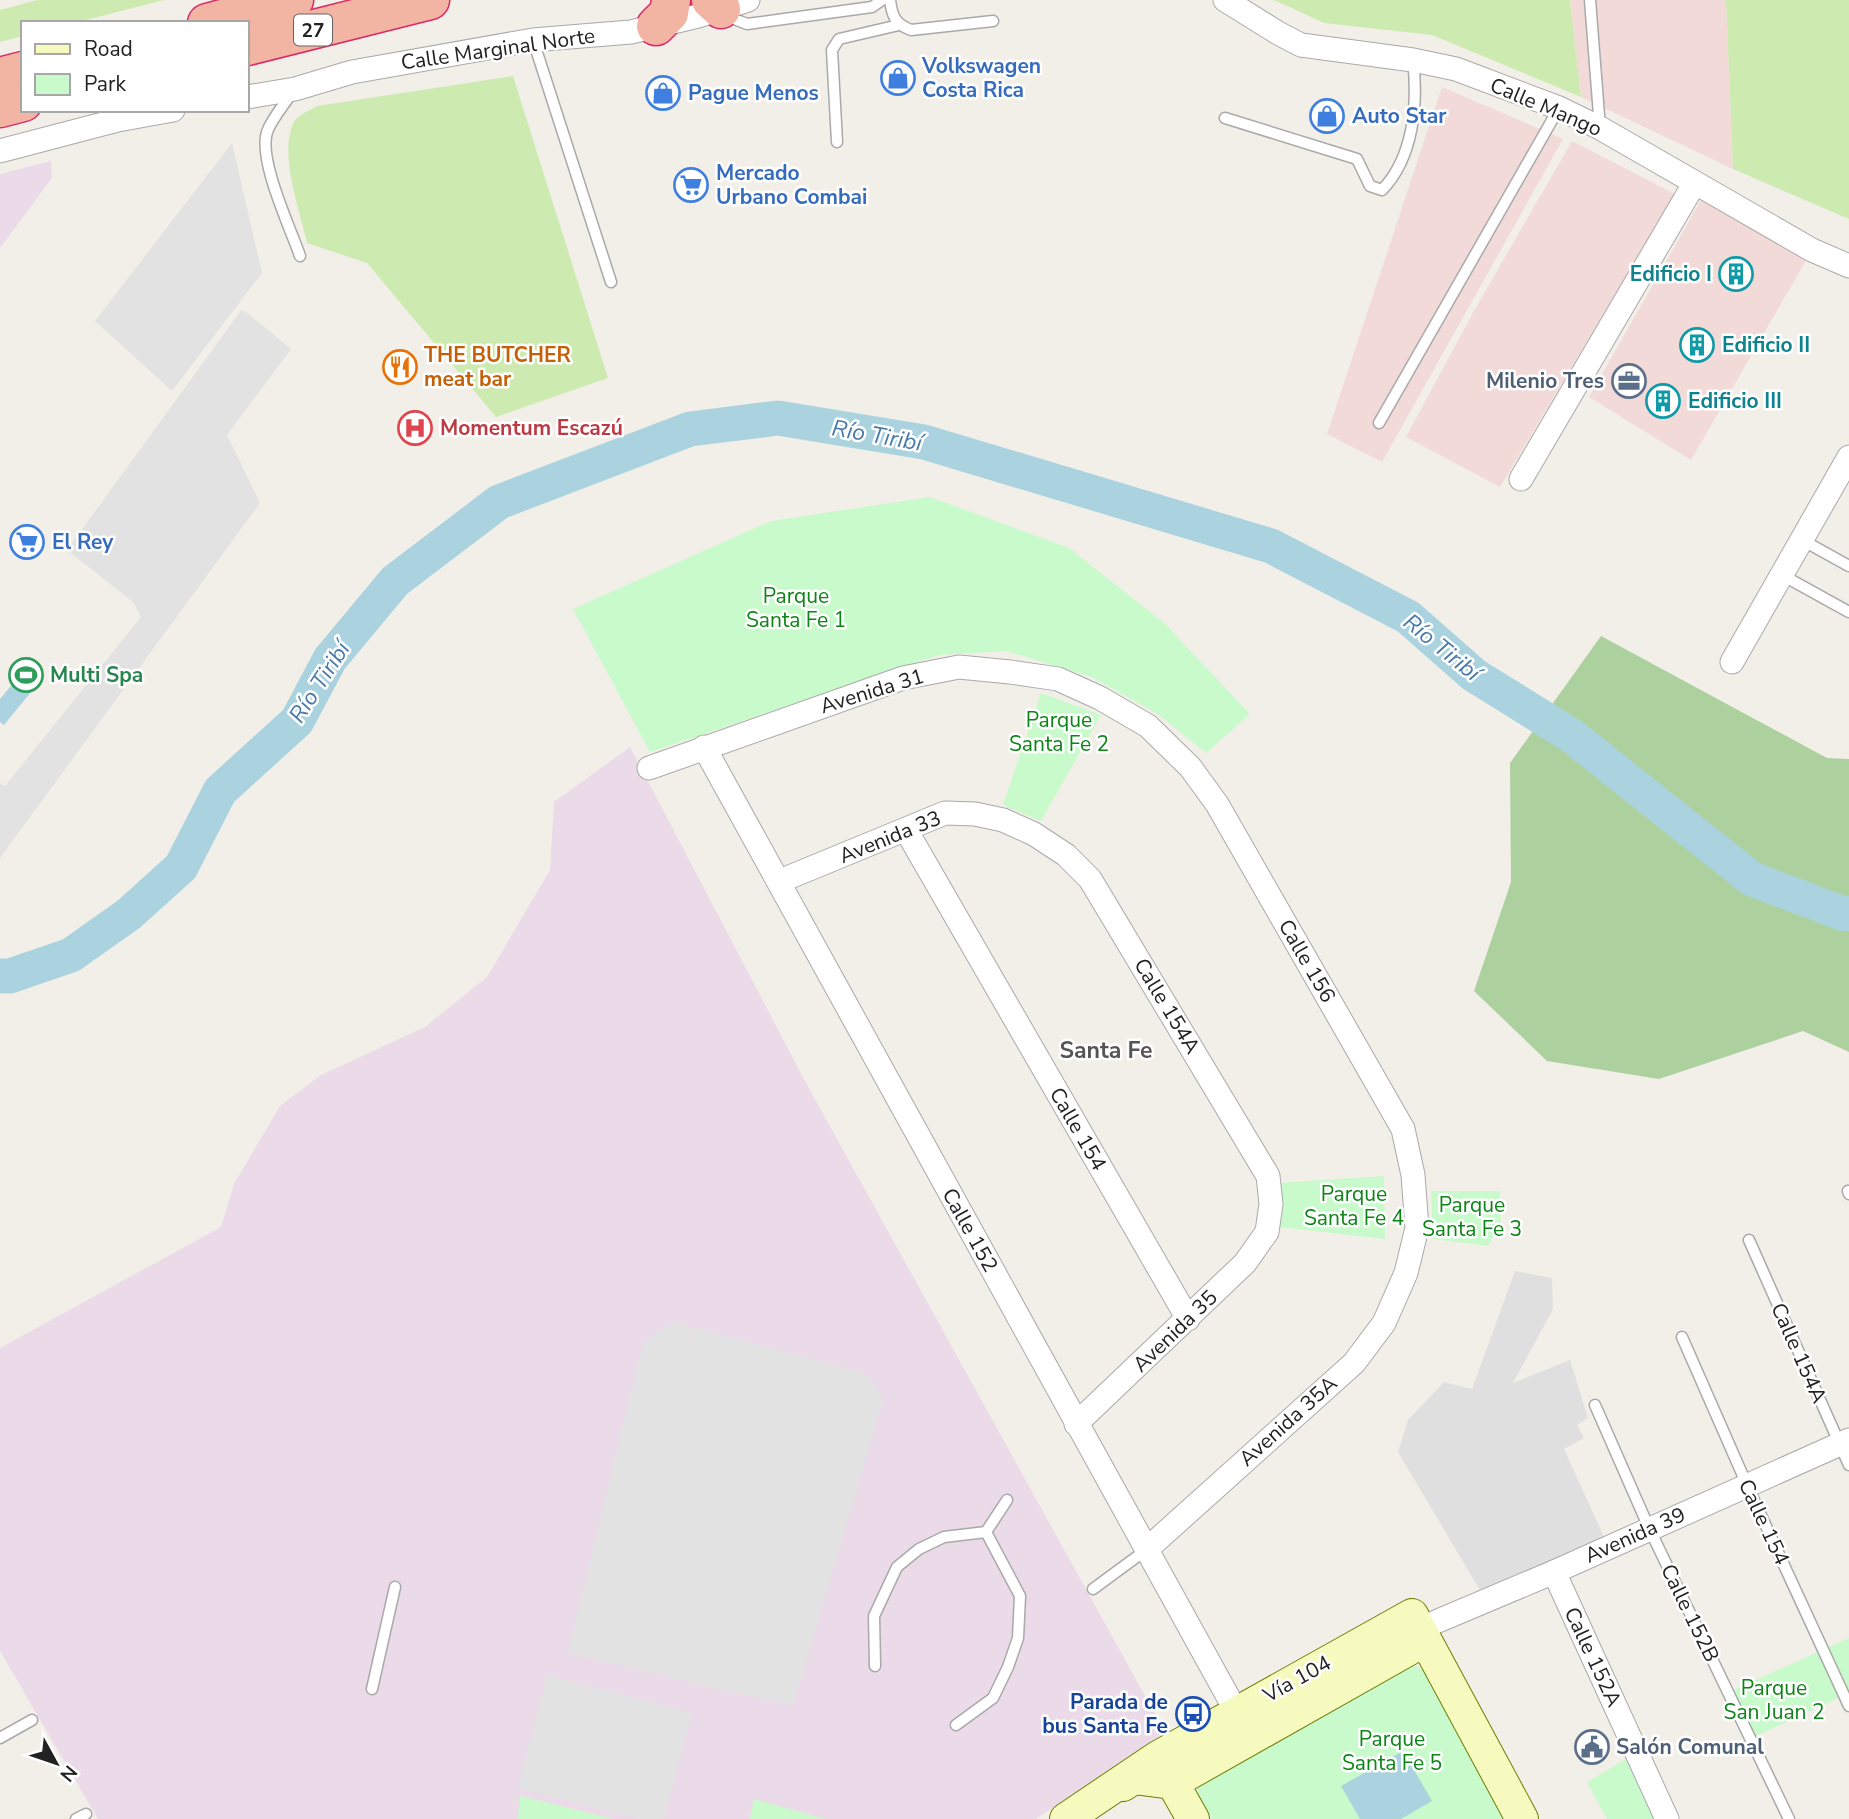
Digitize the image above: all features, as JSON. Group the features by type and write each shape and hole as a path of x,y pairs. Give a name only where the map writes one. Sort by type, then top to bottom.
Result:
{"highway":[{"name":"27","path":"215,21 294,0"},
{"name":"27","path":"248,47 430,0"},
{"path":"380,13 448,0"},
{"path":"0,77 21,72"},
{"path":"0,108 21,103"}],"main road":[{"name":"Vía 104","path":"1412,1615 1422,1634 1069,1819 1134,1778 1164,1767 1237,1713 1412,1615"},
{"path":"1422,1634 1521,1819"},
{"path":"1164,1767 1193,1819"}],"street":[{"name":"Calle Mango","path":"1225,0 1301,45 1413,60 1457,69 1559,108 1600,128 1812,250 1849,266"},
{"name":"Calle Marginal Norte","path":"248,97 295,89 352,72 533,40 631,32 664,13 727,3"},
{"path":"0,151 118,120 162,112"},
{"path":"1521,479 1694,184"},
{"path":"1732,662 1849,457"},
{"name":"Avenida 31","path":"649,768 903,677 959,667 1058,679 1100,698"},
{"name":"Calle 156","path":"1100,698 1149,726 1190,766 1217,804 1403,1129 1413,1175 1417,1228 1406,1273"},
{"name":"Calle 152","path":"704,747 1237,1713"},
{"name":"Avenida 33","path":"780,881 945,813 975,814 1003,820"},
{"name":"Calle 154A","path":"1003,820 1034,834 1066,855 1090,879 1268,1176 1271,1204 1267,1233"},
{"name":"Calle 154","path":"906,830 1188,1319"},
{"name":"Avenida 35","path":"1076,1424 1245,1263 1267,1233"},
{"name":"Avenida 35A","path":"1146,1550 1354,1363 1384,1323 1406,1273"},
{"name":"Avenida 39","path":"1422,1634 1649,1528 1844,1442"},
{"name":"Calle 152A","path":"1554,1572 1667,1819"}],"lane":[{"path":"727,3 734,19 747,24 872,7 882,0"},
{"path":"890,0 892,16 899,25 911,30 993,21"},
{"path":"1590,0 1600,128"},
{"path":"837,142 832,50 836,42 839,39 899,25"},
{"path":"533,40 611,282"},
{"path":"1224,118 1357,159 1370,186 1382,190 1391,180 1415,114 1413,60"},
{"path":"295,89 268,131 265,147 274,186 300,256"},
{"path":"1379,423 1559,108"},
{"path":"1801,540 1849,566"},
{"path":"1782,575 1849,612"},
{"name":"Calle 154A","path":"1749,1240 1844,1442 1849,1465"},
{"name":"Calle 154","path":"1682,1337 1849,1706"},
{"name":"Calle 152B","path":"1595,1405 1649,1528 1789,1819"},
{"path":"875,1666 874,1616 897,1567 919,1549 944,1537 986,1532 1007,1500"},
{"path":"956,1725 993,1698 1009,1667 1018,1638 1020,1596 986,1532"},
{"path":"1093,1588 1146,1550"},
{"path":"372,1689 395,1587"},
{"path":"0,1738 32,1720"}],"shaded area":[{"path":"1570,0 1726,0 1733,169 1581,97"},
{"path":"1442,87 1563,139 1382,462 1327,434"},
{"path":"1572,141 1675,194 1500,487 1406,437 1474,311"},
{"path":"232,143 262,273 172,391 95,321"},
{"path":"51,161 52,178 0,248 0,174"},
{"path":"1706,191 1812,250 1691,460 1589,397"},
{"path":"242,309 291,349 227,435 260,503 0,858 0,783 5,786 141,617 133,602 67,550"},
{"path":"630,747 806,1083 1165,1732 1036,1819 98,1819 0,1651 0,1348 221,1227 234,1184 280,1106 321,1075 425,1027 487,977 550,870 554,802"},
{"path":"1515,1271 1552,1278 1553,1309 1513,1383 1570,1360 1588,1418 1577,1425 1584,1438 1564,1449 1604,1537 1481,1592 1398,1452 1408,1420 1444,1382 1472,1389"},
{"path":"674,1322 868,1375 883,1400 793,1706 568,1653 643,1342"},
{"path":"547,1675 692,1713 664,1819 639,1819 518,1788"}],"green space":[{"path":"37,0 164,0 82,21 21,21 21,37 0,42 0,10"},
{"path":"1274,0 1570,0 1581,97 1432,35 1324,23"},
{"path":"1726,0 1849,0 1849,219 1733,169"},
{"path":"513,76 608,378 496,417 367,263 307,243 292,182 288,149 294,122 317,106"},
{"name":"Parque Santa Fe 1","path":"930,497 1069,548 1163,622 1250,714 1206,753 1159,715 1092,677 1006,651 939,655 650,752 573,609 771,521"},
{"path":"1601,636 1827,758 1849,759 1849,1052 1803,1031 1659,1079 1547,1061 1474,991 1511,882 1510,763"},
{"name":"Parque Santa Fe 2","path":"1041,693 1101,715 1041,821 1003,805"},
{"name":"Parque Santa Fe 4","path":"1384,1176 1385,1239 1279,1227 1278,1183"},
{"name":"Parque Santa Fe 3","path":"1431,1191 1500,1191 1501,1222 1488,1246 1433,1239"},
{"name":"Parque San Juan 2","path":"1849,1638 1849,1693 1754,1737 1731,1691"},
{"name":"Parque Santa Fe 5","path":"1407,1665 1419,1667 1427,1675 1508,1819 1211,1819 1199,1797 1198,1782"},
{"path":"1628,1758 1657,1819 1607,1819 1587,1782"},
{"path":"520,1796 614,1819 518,1819"},
{"path":"754,1799 825,1819 750,1819"}],"water":[{"path":"25,669 40,681 4,725 0,722 0,699"},
{"path":"1403,1751 1432,1801 1401,1819 1360,1819 1341,1786"}],"waterway":[{"name":"Río Tiribí","path":"0,976 10,976 71,955 129,914 181,867 220,791 297,721 330,659 395,581 499,502 690,429 778,418 924,442 1271,546 1408,617 1474,675 1572,736 1752,879 1844,914 1849,913"}],"place":[{"name":"Volkswagen Costa Rica","path":"898,78"},
{"name":"Pague Menos","path":"663,93"},
{"name":"Auto Star","path":"1327,116"},
{"name":"Mercado Urbano Combai","path":"691,185"},
{"name":"Edificio I","path":"1736,274"},
{"name":"Edificio II","path":"1697,345"},
{"name":"THE BUTCHER meat bar","path":"400,367"},
{"name":"Milenio Tres","path":"1629,381"},
{"name":"Edificio III","path":"1663,401"},
{"name":"Momentum Escazú","path":"415,428"},
{"name":"El Rey","path":"27,542"},
{"name":"Multi Spa","path":"26,675"},
{"name":"Parada de bus Santa Fe","path":"1193,1714"},
{"name":"Salón Comunal","path":"1592,1747"}],"district":[{"name":"Santa Fe","path":"1106,1050"}]}
